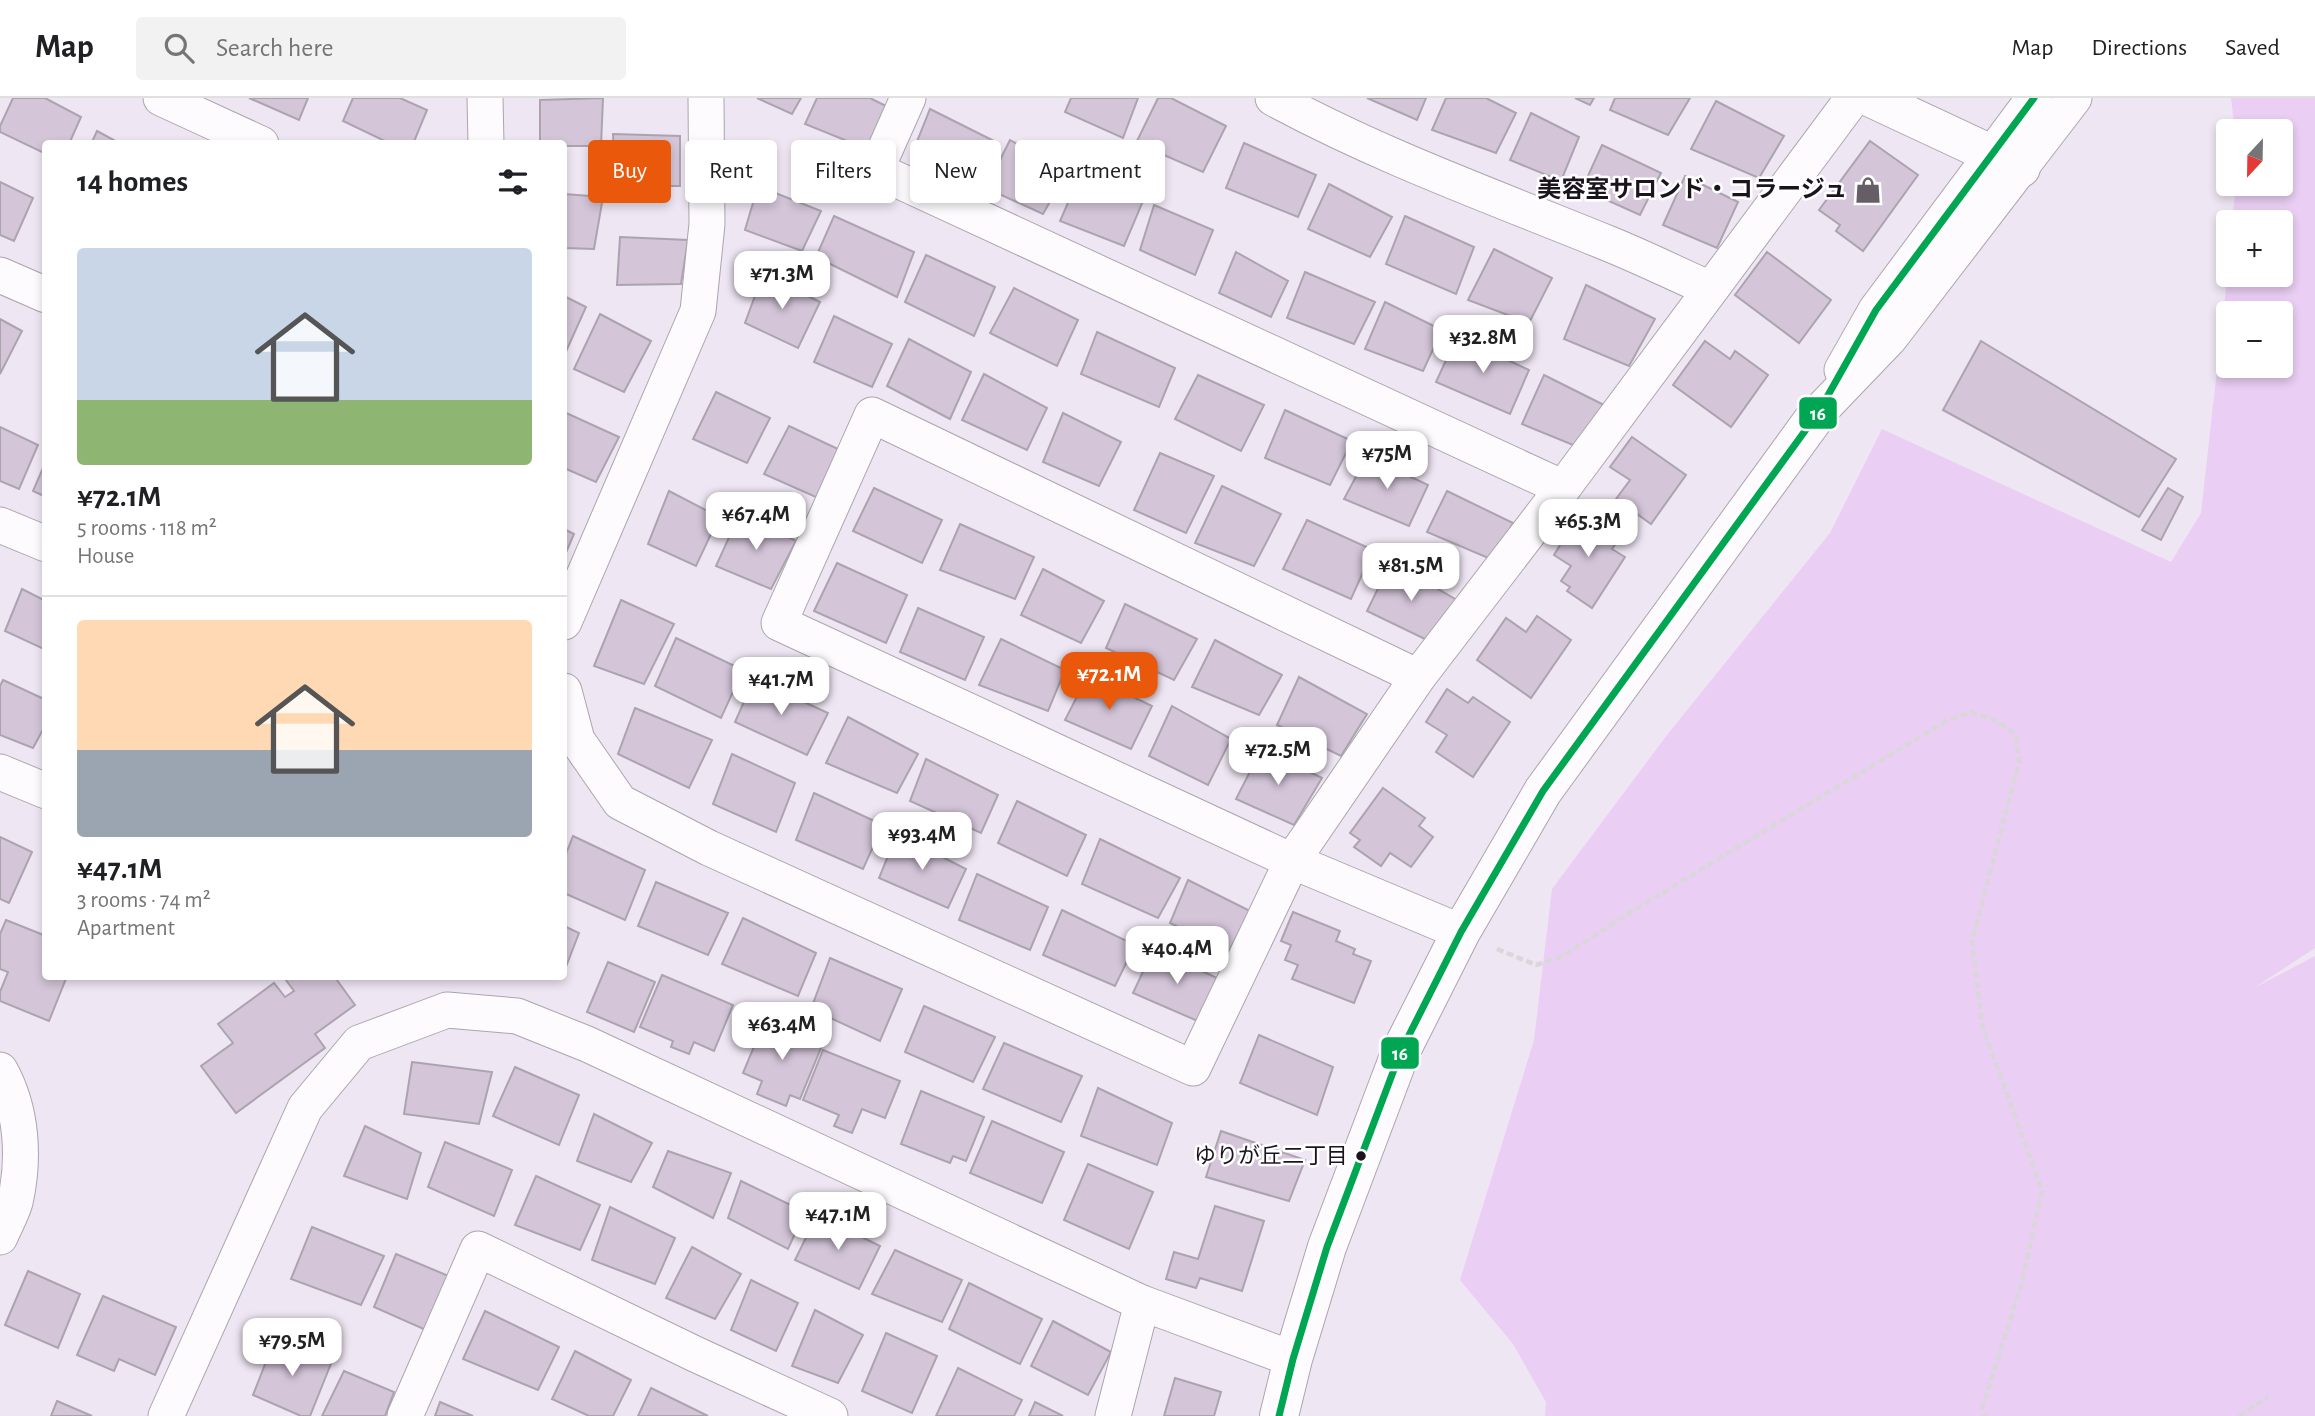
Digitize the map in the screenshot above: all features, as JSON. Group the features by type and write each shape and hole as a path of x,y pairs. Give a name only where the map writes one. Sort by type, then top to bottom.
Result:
{"street":[{"path":"161,98 252,140"},
{"path":"485,98 486,140"},
{"path":"567,615 698,311 707,224 706,98"},
{"path":"908,98 876,170 1563,488"},
{"path":"1273,98 1327,128 1455,184 1610,244 1710,289"},
{"path":"567,702 577,740 620,802 709,848 1193,1068 1292,861 1418,677 1563,488 1853,98"},
{"path":"1871,98 2007,161"},
{"path":"1279,1416 1293,1359 1327,1247 1401,1051 1461,932 1543,790 1818,413 1889,339 2007,161 2034,98"},
{"path":"2007,161 2074,98"},
{"path":"0,275 42,293"},
{"path":"1418,677 872,415 779,623 1292,861 1461,932"},
{"path":"0,525 42,542"},
{"path":"0,772 42,789"},
{"path":"166,1416 305,1108 359,1043 447,1010 517,1016 587,1044 1142,1303 1293,1359"},
{"path":"0,1070 10,1088 22,1140 15,1203 0,1237"},
{"path":"405,1416 478,1249 830,1416"},
{"path":"1113,1416 1142,1303"}],"path":[{"path":"1498,949 1536,965 1563,956 1634,910 1948,720 1971,712 1995,720 2015,735 2018,762 1972,940 1982,1025 2042,1191 2022,1282 1982,1409 1986,1416"},
{"path":"2239,1416 2268,1396"}],"shaded area":[{"path":"2231,98 2315,98 2315,948 2254,988 2315,956 2315,1416 1545,1416 1546,1402 1513,1344 1460,1280 1534,1040 1552,889 1667,735 1830,533 1882,429 2171,562 2201,513 2216,378 2293,378 2293,301 2225,301 2226,287 2293,287 2293,210 2233,210 2235,196 2293,196 2293,119 2234,119"}],"building":[{"path":"13,98 45,98 81,117 71,140 42,140 42,152 0,132 0,126"},
{"path":"249,98 308,98 299,120"},
{"path":"353,98 400,98 427,110 415,140 383,140 343,121"},
{"path":"603,98 601,140 588,140 588,146 567,146 567,140 540,140 540,100"},
{"path":"757,98 801,98 792,114"},
{"path":"817,98 870,98 886,106 871,140 845,140 805,124"},
{"path":"1071,98 1138,98 1123,138 1065,112"},
{"path":"1158,98 1171,98 1226,126 1203,172 1165,156 1165,140 1137,140"},
{"path":"1367,98 1426,98 1417,120"},
{"path":"1446,98 1486,98 1516,113 1496,153 1432,130"},
{"path":"1575,98 1594,98 1590,105"},
{"path":"1615,98 1690,98 1668,135 1610,110"},
{"path":"1716,101 1784,136 1759,178 1691,149"},
{"path":"930,109 992,140 918,140"},
{"path":"1531,113 1579,137 1561,181 1510,160"},
{"path":"97,131 114,140 93,140"},
{"path":"613,134 680,136 680,186 671,186 671,140 613,140"},
{"path":"1010,140 1015,143 1015,201 1001,195 1001,158"},
{"path":"1870,141 1918,175 1863,251 1836,231 1840,225 1819,210"},
{"path":"1244,143 1316,175 1298,217 1226,188"},
{"path":"1602,145 1661,173 1640,215 1582,189"},
{"path":"1685,176 1738,202 1717,248 1663,225"},
{"path":"0,182 33,198 14,241 0,235"},
{"path":"1329,184 1392,217 1370,257 1308,229"},
{"path":"567,194 588,196 588,203 602,203 594,249 567,248"},
{"path":"777,194 791,199 791,203 801,203 821,211 802,251 745,230 753,203 777,203"},
{"path":"1019,203 1049,203 1043,214"},
{"path":"1068,203 1142,203 1124,246 1060,221"},
{"path":"1154,205 1213,230 1195,275 1140,250"},
{"path":"834,216 914,252 897,297 816,257"},
{"path":"1405,216 1474,247 1456,294 1386,264"},
{"path":"620,237 688,240 681,284 617,285"},
{"path":"1494,249 1552,278 1529,323 1468,300"},
{"path":"1236,252 1288,281 1271,317 1219,293"},
{"path":"1767,252 1831,300 1799,343 1735,295"},
{"path":"926,255 995,287 974,336 905,302"},
{"path":"1305,272 1375,302 1354,344 1287,318"},
{"path":"763,274 820,302 798,348 745,323"},
{"path":"1586,285 1655,319 1629,366 1564,339"},
{"path":"1014,288 1078,320 1057,366 990,333"},
{"path":"567,298 586,307 567,349"},
{"path":"1385,302 1442,330 1423,371 1365,349"},
{"path":"600,314 651,341 624,392 574,369"},
{"path":"834,316 892,344 872,387 814,362"},
{"path":"0,319 22,331 0,374"},
{"path":"1097,332 1175,368 1159,407 1081,374"},
{"path":"1457,336 1529,370 1510,414 1436,382"},
{"path":"909,339 971,372 950,419 887,386"},
{"path":"1705,341 1730,359 1735,351 1768,375 1731,427 1673,385"},
{"path":"1981,341 2176,459 2139,517 1943,410"},
{"path":"984,374 1047,408 1027,450 962,420"},
{"path":"1198,375 1264,405 1241,451 1175,419"},
{"path":"1544,375 1604,405 1578,447 1522,424"},
{"path":"716,392 770,418 747,463 693,439"},
{"path":"1285,410 1352,441 1330,485 1265,458"},
{"path":"567,413 619,437 596,482 567,469"},
{"path":"1063,413 1121,442 1099,486 1043,462"},
{"path":"789,426 838,449 818,498 764,474"},
{"path":"0,427 38,445 19,489 0,481"},
{"path":"1632,437 1686,475 1651,524 1616,499 1630,480 1610,467"},
{"path":"1160,453 1214,476 1186,533 1134,510"},
{"path":"1367,456 1428,485 1409,526 1344,499"},
{"path":"42,470 42,495 33,491"},
{"path":"1222,486 1281,514 1254,566 1195,543"},
{"path":"874,488 942,520 922,563 853,531"},
{"path":"2168,488 2183,497 2161,540 2142,530"},
{"path":"669,491 719,517 696,566 648,544"},
{"path":"1447,491 1513,523 1493,560 1427,532"},
{"path":"1581,511 1606,527 1602,532 1617,542 1612,549 1625,557 1592,608 1567,591 1570,587 1561,581 1571,566 1554,555"},
{"path":"740,513 796,541 771,589 716,566"},
{"path":"1307,520 1373,550 1351,599 1283,569"},
{"path":"960,524 1034,557 1015,599 940,570"},
{"path":"567,530 574,534 567,550"},
{"path":"1391,562 1457,600 1431,642 1367,611"},
{"path":"837,563 907,595 886,643 814,611"},
{"path":"1043,569 1104,601 1081,643 1021,615"},
{"path":"22,589 42,599 42,648 5,631"},
{"path":"621,600 674,624 644,684 594,666"},
{"path":"1125,604 1197,639 1174,680 1106,648"},
{"path":"918,608 984,637 965,680 900,652"},
{"path":"1537,616 1571,640 1531,698 1477,660 1506,618 1526,632"},
{"path":"676,638 743,670 721,718 655,686"},
{"path":"1001,639 1065,670 1048,711 979,685"},
{"path":"1215,640 1282,675 1259,715 1192,687"},
{"path":"1088,675 1152,706 1131,749 1065,720"},
{"path":"1299,677 1367,714 1341,756 1277,725"},
{"path":"754,679 828,713 807,755 735,722"},
{"path":"3,680 42,698 42,731 33,748 0,735 0,686"},
{"path":"1447,689 1468,703 1473,697 1510,722 1473,777 1436,752 1447,735 1426,722"},
{"path":"1172,706 1231,739 1208,785 1149,756"},
{"path":"635,708 712,740 689,788 618,754"},
{"path":"848,717 918,754 897,793 826,763"},
{"path":"1262,748 1322,778 1294,825 1236,799"},
{"path":"732,754 795,783 776,832 713,804"},
{"path":"926,759 998,795 981,833 910,801"},
{"path":"1383,788 1425,818 1419,826 1433,837 1411,867 1390,853 1381,866 1354,847 1360,840 1350,833"},
{"path":"814,793 883,825 863,869 796,840"},
{"path":"1017,801 1086,835 1067,876 998,843"},
{"path":"897,834 966,869 948,908 879,878"},
{"path":"573,836 645,870 625,920 567,894 567,851"},
{"path":"0,837 32,852 9,903 0,899"},
{"path":"1100,839 1180,878 1158,918 1082,884"},
{"path":"977,874 1048,907 1030,950 959,920"},
{"path":"1188,880 1250,911 1229,951 1170,923"},
{"path":"656,882 728,913 708,955 638,926"},
{"path":"1062,910 1135,945 1115,986 1043,955"},
{"path":"1293,912 1340,931 1336,941 1355,949 1353,954 1371,961 1354,1003 1292,979 1298,965 1285,960 1291,945 1281,941"},
{"path":"743,918 816,953 798,996 722,964"},
{"path":"6,920 42,934 42,980 65,980 49,1021 0,1001 0,992 8,972 0,969 0,934"},
{"path":"567,927 579,933 567,964"},
{"path":"1154,948 1221,980 1200,1022 1133,993"},
{"path":"830,958 902,989 880,1041 811,1009"},
{"path":"608,962 655,982 634,1032 587,1012"},
{"path":"662,975 733,1005 714,1051 694,1042 689,1054 671,1047 673,1041 640,1027"},
{"path":"286,980 337,980 355,1005 315,1034 325,1048 236,1113 201,1066 233,1043 218,1024 274,983 285,997 294,991"},
{"path":"924,1006 995,1037 973,1082 905,1052"},
{"path":"765,1020 823,1043 800,1099 790,1095 786,1106 757,1094 762,1081 743,1073"},
{"path":"1259,1035 1333,1067 1317,1115 1240,1083"},
{"path":"1004,1043 1082,1076 1061,1122 983,1089"},
{"path":"823,1050 900,1081 885,1118 862,1109 852,1133 834,1126 839,1115 803,1100"},
{"path":"412,1062 492,1072 479,1124 404,1114"},
{"path":"515,1067 579,1095 559,1145 493,1116"},
{"path":"1098,1088 1172,1123 1157,1165 1081,1136"},
{"path":"921,1091 984,1117 966,1161 953,1156 950,1163 901,1144"},
{"path":"594,1114 652,1143 631,1182 577,1161"},
{"path":"992,1121 1064,1152 1042,1203 970,1173"},
{"path":"365,1126 421,1153 407,1199 344,1176"},
{"path":"1221,1131 1305,1160 1289,1201 1206,1177"},
{"path":"445,1142 512,1170 494,1216 428,1187"},
{"path":"668,1151 731,1173 713,1218 653,1187"},
{"path":"1088,1164 1153,1192 1129,1249 1064,1220"},
{"path":"536,1176 600,1205 580,1250 515,1225"},
{"path":"741,1181 805,1212 788,1249 728,1218"},
{"path":"1215,1206 1264,1221 1242,1291 1200,1278 1196,1288 1166,1279 1174,1252 1198,1259"},
{"path":"610,1207 675,1238 655,1284 592,1260"},
{"path":"817,1215 880,1246 859,1289 795,1260"},
{"path":"312,1227 384,1256 361,1305 291,1279"},
{"path":"692,1247 741,1274 715,1319 666,1298"},
{"path":"895,1250 962,1280 942,1322 872,1294"},
{"path":"396,1254 451,1277 428,1331 374,1307"},
{"path":"28,1271 80,1294 58,1348 5,1325"},
{"path":"751,1280 798,1303 776,1351 731,1330"},
{"path":"969,1283 1042,1319 1020,1364 949,1329"},
{"path":"103,1296 176,1327 155,1375 119,1359 114,1371 77,1355"},
{"path":"815,1310 863,1335 838,1383 792,1366"},
{"path":"485,1311 559,1347 538,1390 463,1359"},
{"path":"1053,1321 1111,1352 1088,1395 1031,1366"},
{"path":"886,1333 937,1356 912,1413 862,1391"},
{"path":"276,1336 332,1361 310,1416 301,1416 253,1395"},
{"path":"575,1351 631,1380 613,1416 589,1416 552,1399"},
{"path":"958,1368 1022,1400 1014,1416 936,1416"},
{"path":"344,1371 394,1392 385,1416 322,1416"},
{"path":"1175,1378 1221,1392 1214,1416 1164,1416"},
{"path":"651,1388 708,1416 638,1416"},
{"path":"57,1401 92,1416 51,1416"},
{"path":"440,1402 473,1416 435,1416"},
{"path":"1035,1402 1063,1416 1029,1416"}],"transit line":[{"name":"16","path":"1279,1416 1293,1359 1327,1247 1401,1051 1461,932 1543,791 1818,413 1876,310 2034,98"}],"place":[{"name":"美容室サロンド・コラージュ","path":"1868,190"},
{"name":"ゆりが丘二丁目","path":"1361,1156"}]}
